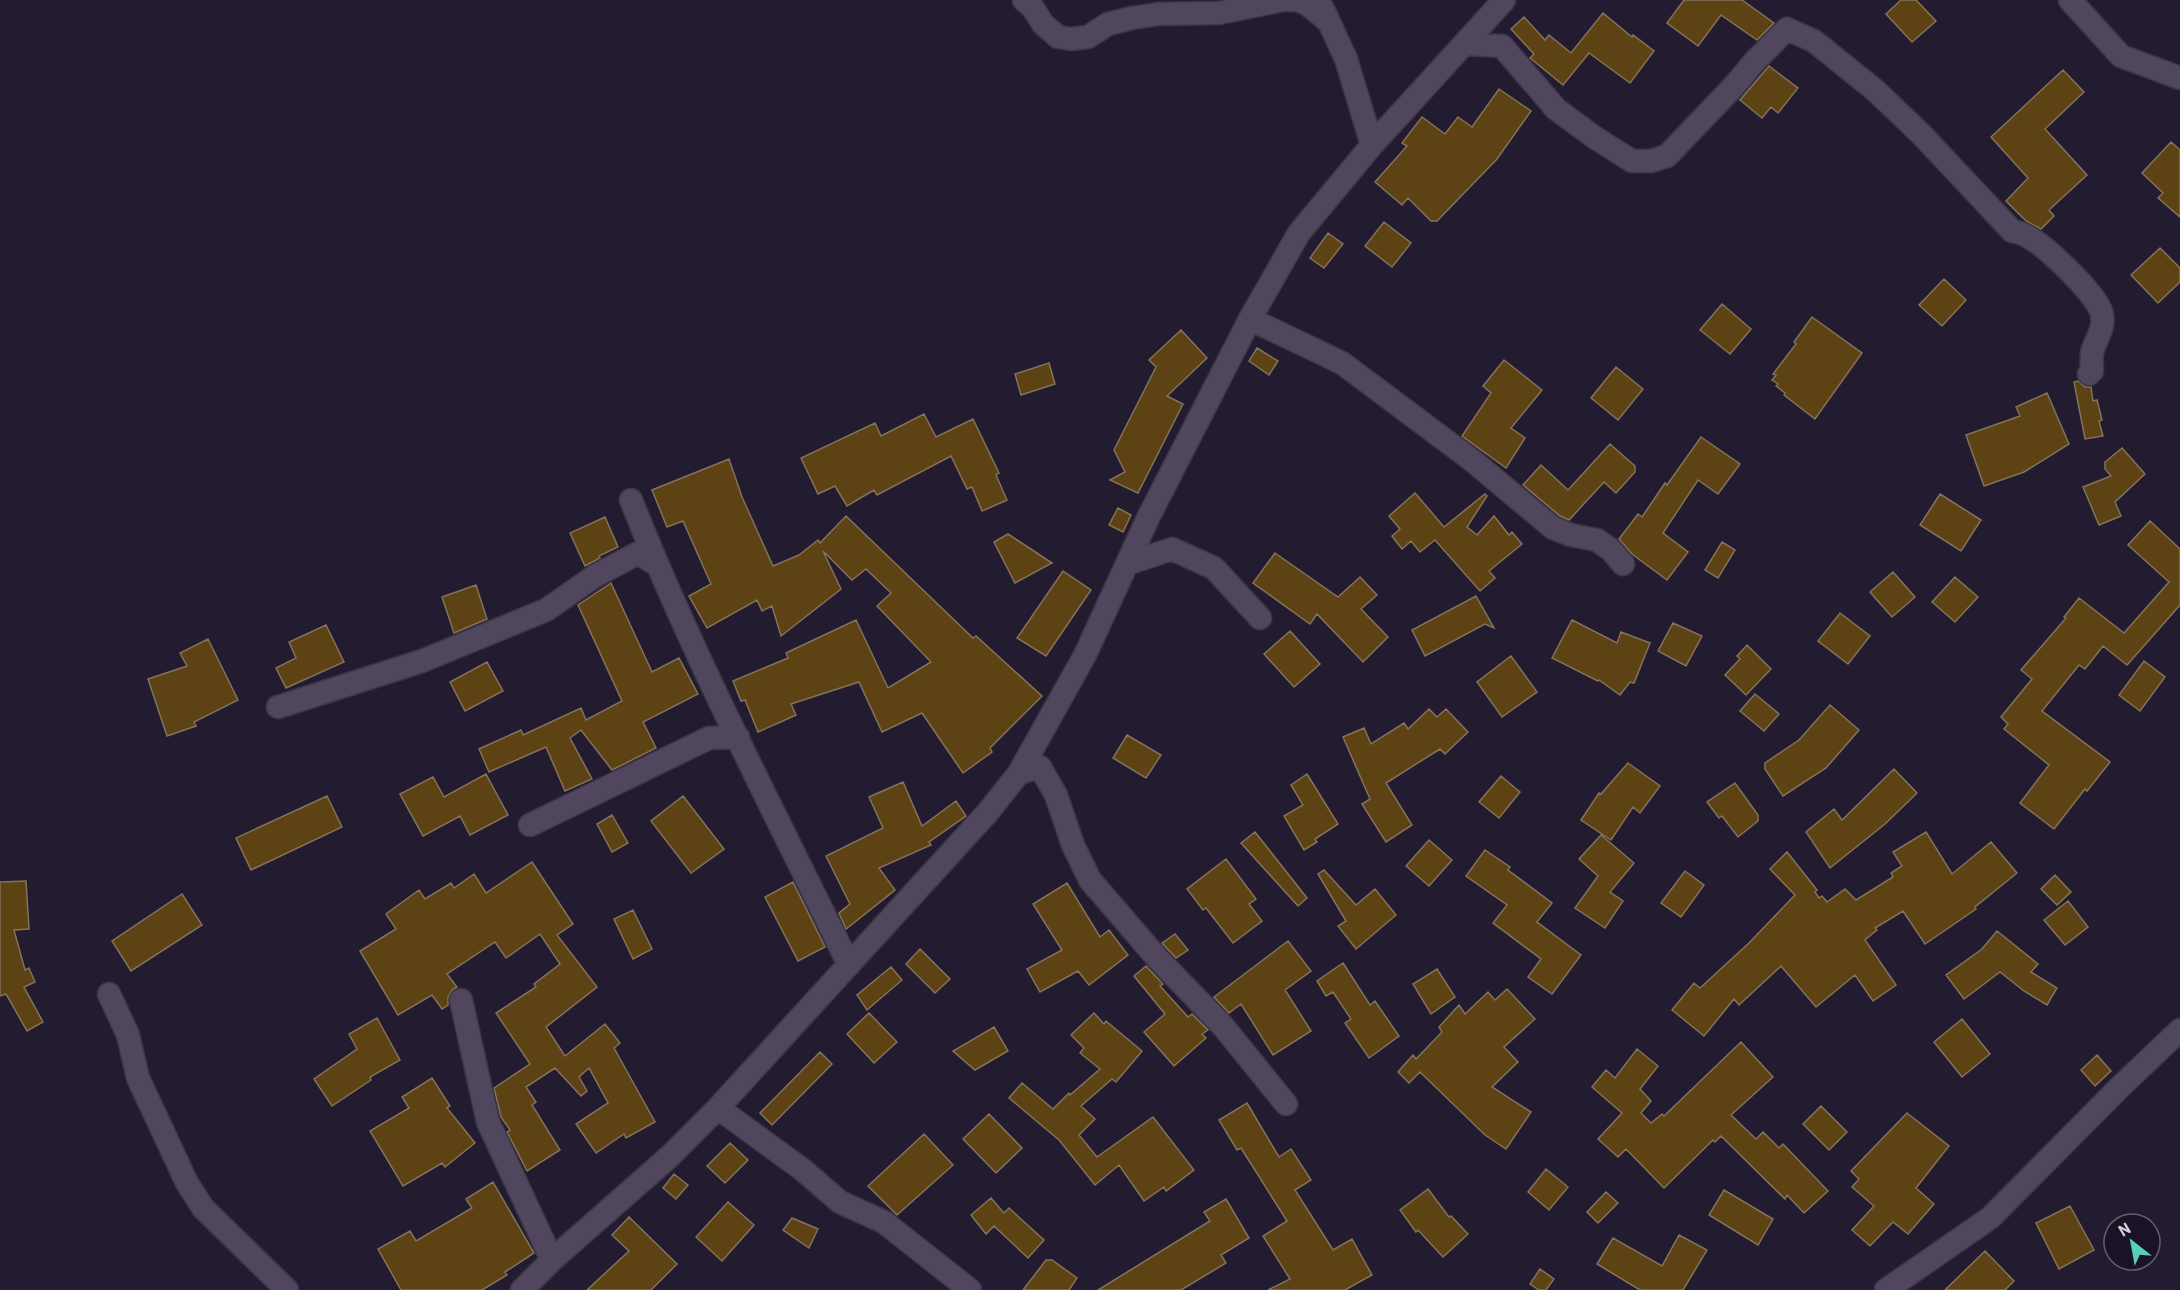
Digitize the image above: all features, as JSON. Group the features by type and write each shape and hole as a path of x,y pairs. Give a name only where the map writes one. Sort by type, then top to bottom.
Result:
{"street":[{"path":"1024,0 1033,8 1043,24 1058,37 1071,39 1088,37 1108,24 1132,18 1158,14 1219,13 1283,0 1297,0 1307,4 1328,21"},
{"path":"1320,0 1346,59 1372,145"},
{"path":"522,1290 552,1260 670,1156 718,1108 988,812 1019,773 1085,655 1148,518 1250,319 1299,233 1372,145 1504,0"},
{"path":"2070,0 2121,56 2180,78"},
{"path":"1465,44 1502,45 1556,109 1594,138 1632,161 1651,161 1667,156 1734,86 1755,60 1787,29 1814,41 1876,91 1922,135 2012,231 2024,234 2054,256 2085,288 2102,314 2101,332 2092,352 2092,371 2089,374"},
{"path":"1250,319 1342,363 1473,460 1553,528 1571,535 1597,540 1611,550 1623,564"},
{"path":"631,500 656,564 849,965"},
{"path":"1127,564 1172,549 1214,568 1260,618"},
{"path":"278,707 422,661 546,610 595,576 638,553 656,564"},
{"path":"530,825 709,738 738,737"},
{"path":"1019,773 1040,767 1056,795 1073,845 1090,880 1158,959 1222,1025 1286,1104"},
{"path":"109,994 128,1035 138,1078 187,1183 203,1208 287,1290"},
{"path":"461,1000 488,1122 552,1260"},
{"path":"1886,1290 1990,1218 2180,1030"},
{"path":"718,1108 803,1170 840,1202 884,1222 970,1290"}],"building":[{"path":"1684,0 1742,0 1774,23 1757,40 1721,15 1698,46 1667,23"},
{"path":"1901,0 1916,0 1936,21 1912,42 1886,14"},
{"path":"1603,13 1632,37 1633,35 1654,51 1630,83 1589,53 1563,85 1530,58 1534,54 1511,29 1524,17 1545,40 1549,35 1571,53"},
{"path":"1769,66 1798,88 1778,113 1771,107 1762,118 1740,100"},
{"path":"2063,70 2084,92 2045,129 2087,175 2049,210 2054,216 2041,229 2026,221 2006,201 2028,178 1991,137"},
{"path":"1499,89 1531,111 1497,159 1437,221 1431,221 1408,198 1402,205 1375,182 1407,146 1402,143 1422,117 1445,134 1458,117 1472,127"},
{"path":"2171,142 2180,150 2180,217 2158,198 2163,193 2142,173"},
{"path":"1384,222 1411,243 1392,267 1365,246"},
{"path":"1328,233 1343,244 1324,268 1310,258"},
{"path":"2160,248 2180,268 2180,282 2158,303 2131,275"},
{"path":"1944,279 1966,300 1942,326 1919,305"},
{"path":"1722,304 1751,329 1730,354 1700,330"},
{"path":"1812,317 1862,353 1815,419 1784,395 1785,393 1776,386 1778,384 1772,380 1776,375 1773,374 1796,344 1794,342"},
{"path":"1181,330 1207,358 1167,396 1183,404 1138,493 1110,480 1125,472 1114,450 1156,367 1149,360"},
{"path":"1257,348 1278,361 1269,375 1249,361"},
{"path":"1504,360 1542,390 1511,428 1525,438 1506,468 1462,436 1491,393 1483,386"},
{"path":"1049,363 1055,384 1021,395 1015,374"},
{"path":"1616,367 1643,389 1618,420 1591,398"},
{"path":"2078,381 2085,387 2091,387 2093,401 2097,400 2103,436 2085,439 2074,382"},
{"path":"2047,393 2069,444 2024,472 1984,486 1966,435 2020,416 2016,407"},
{"path":"924,414 936,437 973,419 999,473 996,475 1007,500 982,511 972,487 967,489 951,456 877,495 874,490 847,506 835,486 818,494 801,458 875,423 881,436"},
{"path":"1701,437 1740,464 1718,494 1698,480 1663,533 1688,552 1667,580 1632,554 1619,539 1638,514 1642,517"},
{"path":"1610,444 1635,466 1635,472 1616,493 1604,482 1569,520 1560,516 1523,485 1541,465 1568,490"},
{"path":"2122,448 2145,474 2115,502 2121,516 2099,525 2083,487 2111,476 2105,469 2105,462"},
{"path":"729,459 742,497 773,566 799,555 818,540 820,543 846,516 973,638 976,636 1042,696 990,748 992,752 963,773 922,713 882,732 859,682 791,704 796,715 758,732 745,700 741,701 733,681 788,658 786,653 856,620 888,688 931,662 877,606 891,593 866,569 852,580 823,551 841,589 781,636 772,606 762,611 757,600 707,628 689,596 711,584 683,521 667,527 652,490"},
{"path":"1415,493 1444,527 1485,494 1487,496 1467,527 1477,535 1494,516 1509,535 1512,532 1522,544 1489,571 1495,578 1480,591 1435,540 1420,552 1411,541 1402,549 1392,536 1400,529 1389,516"},
{"path":"1940,494 1981,520 1961,551 1920,525"},
{"path":"1118,508 1131,515 1123,532 1109,525"},
{"path":"605,517 618,547 585,566 570,533"},
{"path":"2150,521 2180,549 2180,605 2127,665 2103,646 2085,669 2079,665 2042,711 2110,762 2087,791 2085,789 2054,829 2020,803 2049,765 2004,729 2008,724 2001,717 2032,679 2021,670 2066,618 2064,617 2079,598 2124,633 2169,582 2128,545"},
{"path":"1008,534 1052,563 1015,583 994,542"},
{"path":"1722,542 1735,550 1718,578 1705,570"},
{"path":"1275,553 1338,597 1360,577 1377,595 1361,609 1388,637 1363,662 1317,614 1310,624 1253,583"},
{"path":"1063,571 1091,590 1046,656 1017,638"},
{"path":"1893,572 1915,597 1892,617 1870,592"},
{"path":"1955,577 1978,597 1955,622 1932,602"},
{"path":"611,583 652,672 679,658 698,694 643,722 656,748 612,770 581,730 570,738 592,779 565,791 546,747 489,772 479,749 521,730 523,735 581,708 586,720 622,701 578,605"},
{"path":"476,585 487,619 454,633 442,597"},
{"path":"1476,596 1494,628 1485,624 1425,656 1412,630"},
{"path":"1840,613 1870,636 1848,664 1818,641"},
{"path":"1572,620 1617,643 1621,632 1650,643 1634,683 1630,682 1620,695 1599,680 1552,658"},
{"path":"1673,623 1702,636 1686,666 1658,651"},
{"path":"326,625 344,662 286,688 276,668 296,658 289,642"},
{"path":"1290,631 1320,664 1294,687 1264,654"},
{"path":"208,639 238,700 194,722 196,726 167,736 148,679 187,666 180,653"},
{"path":"1747,645 1771,669 1746,695 1725,675 1740,659 1737,656"},
{"path":"1511,656 1537,692 1502,717 1477,682"},
{"path":"2144,661 2165,677 2140,711 2119,695"},
{"path":"487,662 503,691 465,711 450,682"},
{"path":"1755,694 1779,714 1764,731 1740,711"},
{"path":"1830,705 1859,730 1826,768 1783,796 1765,769 1765,763 1799,740"},
{"path":"1429,709 1437,717 1446,709 1468,732 1445,754 1440,749 1386,783 1412,825 1386,842 1362,804 1370,799 1343,737 1364,728 1371,744 1404,723 1408,729"},
{"path":"1127,735 1161,755 1146,778 1113,758"},
{"path":"1628,763 1660,786 1640,813 1633,807 1611,840 1581,820 1599,793 1601,794"},
{"path":"1894,769 1917,793 1885,824 1830,868 1806,832 1834,809 1842,820"},
{"path":"486,774 508,815 470,835 460,816 423,836 400,794 433,777 444,797"},
{"path":"1307,774 1338,824 1315,839 1317,842 1304,850 1284,816 1303,805 1291,785"},
{"path":"1501,776 1520,792 1499,818 1479,802"},
{"path":"903,782 922,826 956,801 966,816 929,842 931,845 879,868 895,890 846,929 839,913 850,904 826,856 883,828 869,797"},
{"path":"1735,783 1758,815 1758,821 1738,837 1722,816 1719,818 1707,802"},
{"path":"327,796 342,827 251,870 236,838"},
{"path":"683,796 724,849 691,873 651,821"},
{"path":"612,815 628,843 612,852 597,824"},
{"path":"1255,832 1307,898 1298,906 1241,843"},
{"path":"1926,832 1952,874 1991,842 2017,873 1975,907 1976,909 1925,944 1903,911 1875,928 1877,930 1865,940 1896,985 1873,1001 1855,975 1816,1007 1781,966 1739,1005 1734,999 1704,1036 1672,1010 1694,983 1700,988 1749,943 1795,895 1770,869 1787,852 1817,890 1815,892 1819,898 1822,896 1827,902 1845,889 1856,900 1893,877 1891,873 1902,866 1893,852"},
{"path":"1601,835 1634,863 1610,892 1623,901 1605,928 1575,908 1598,876 1579,859"},
{"path":"1429,840 1452,860 1429,886 1406,866"},
{"path":"1485,850 1510,867 1508,870 1552,903 1537,922 1581,955 1552,994 1528,977 1541,959 1493,923 1507,905 1466,876"},
{"path":"1226,859 1256,899 1249,904 1262,921 1233,943 1206,908 1203,910 1187,889"},
{"path":"532,862 573,924 557,935 597,987 546,1027 565,1056 605,1024 620,1043 614,1048 655,1122 626,1138 624,1134 596,1153 576,1124 608,1103 589,1068 579,1077 587,1091 581,1096 555,1068 526,1087 536,1102 532,1105 560,1150 527,1171 507,1132 510,1130 501,1117 494,1088 530,1064 496,1013 536,987 534,984 560,964 540,934 506,958 495,942 447,974 457,987 448,997 448,1005 442,1009 432,995 398,1015 360,951 396,929 386,914 419,890 425,899 451,883 454,888 474,874 486,893"},
{"path":"1324,870 1356,905 1375,889 1396,915 1356,949 1338,926 1346,921 1318,874"},
{"path":"1685,871 1704,885 1681,917 1661,903"},
{"path":"2055,875 2071,892 2057,905 2041,889"},
{"path":"26,881 29,929 14,930 25,970 29,968 35,982 24,987 43,1022 27,1031 6,994 0,996 0,882"},
{"path":"793,882 825,947 798,961 765,897"},
{"path":"1067,883 1100,937 1109,930 1128,955 1089,985 1078,971 1040,992 1027,969 1062,950 1033,904"},
{"path":"182,894 202,925 131,971 112,941"},
{"path":"2068,901 2088,927 2065,945 2044,920"},
{"path":"633,910 652,949 633,959 614,919"},
{"path":"1997,931 2038,964 2031,972 2057,988 2047,1005 2000,972 1964,999 1946,975 1982,949"},
{"path":"1175,934 1188,950 1176,958 1162,943"},
{"path":"1288,941 1311,971 1285,990 1311,1031 1273,1055 1241,1004 1229,1013 1214,997"},
{"path":"920,949 950,979 935,993 906,964"},
{"path":"1343,963 1370,1005 1375,1001 1399,1036 1369,1058 1345,1023 1351,1019 1333,992 1326,996 1317,981"},
{"path":"1146,966 1163,984 1160,986 1188,1017 1192,1014 1208,1030 1202,1034 1206,1038 1174,1066 1144,1032 1165,1014 1134,976"},
{"path":"891,967 902,980 867,1010 857,995"},
{"path":"1437,969 1455,997 1431,1014 1413,984"},
{"path":"1507,989 1535,1019 1504,1047 1518,1062 1492,1087 1531,1112 1506,1149 1485,1135 1420,1072 1409,1083 1398,1072 1413,1055 1416,1059 1442,1032 1439,1027 1459,1005 1465,1014 1488,992 1495,1000"},
{"path":"869,1013 897,1042 874,1063 847,1034"},
{"path":"1094,1013 1104,1024 1106,1021 1142,1051 1116,1082 1112,1079 1081,1106 1095,1119 1079,1135 1097,1157 1153,1117 1194,1170 1166,1191 1164,1187 1144,1201 1119,1165 1095,1185 1059,1140 1009,1098 1022,1083 1053,1109 1069,1093 1070,1095 1100,1069 1080,1053 1084,1048 1071,1035"},
{"path":"377,1018 400,1060 370,1077 371,1080 332,1106 314,1079 357,1049 349,1034"},
{"path":"1962,1019 1990,1054 1962,1077 1934,1042"},
{"path":"994,1027 1008,1051 975,1070 953,1051"},
{"path":"1741,1042 1773,1077 1731,1115 1756,1139 1763,1132 1779,1148 1783,1144 1828,1191 1804,1213 1787,1195 1785,1199 1721,1136 1715,1142 1713,1140 1664,1188 1626,1149 1618,1157 1598,1139 1622,1113 1592,1087 1606,1070 1615,1078 1637,1049 1658,1066 1640,1089 1651,1101 1641,1113 1651,1123 1662,1114 1664,1116"},
{"path":"820,1052 832,1064 772,1125 760,1113"},
{"path":"2097,1055 2111,1071 2095,1086 2081,1070"},
{"path":"432,1078 450,1106 447,1108 475,1143 445,1167 442,1163 403,1186 370,1131 409,1108 402,1097"},
{"path":"1247,1103 1279,1157 1291,1149 1311,1180 1295,1190 1333,1250 1352,1239 1372,1275 1345,1290 1268,1290 1290,1279 1263,1236 1287,1221 1241,1148 1237,1150 1219,1120"},
{"path":"1821,1106 1847,1132 1829,1150 1803,1124"},
{"path":"1907,1113 1949,1146 1916,1188 1934,1204 1908,1234 1893,1222 1870,1246 1852,1230 1874,1206 1852,1187 1859,1179 1851,1171"},
{"path":"989,1114 1022,1148 996,1173 963,1139"},
{"path":"924,1134 953,1165 897,1215 868,1186"},
{"path":"730,1143 748,1160 725,1183 707,1166"},
{"path":"1546,1169 1568,1187 1549,1210 1528,1192"},
{"path":"674,1174 688,1185 676,1199 663,1188"},
{"path":"493,1182 534,1253 505,1272 507,1275 482,1290 401,1290 378,1249 410,1231 416,1241 472,1208 466,1199"},
{"path":"1428,1189 1449,1217 1451,1216 1468,1234 1443,1257 1418,1230 1416,1232 1400,1210"},
{"path":"1724,1190 1773,1219 1758,1245 1709,1215"},
{"path":"1606,1192 1618,1203 1598,1223 1587,1212"},
{"path":"991,1198 1004,1213 1009,1208 1044,1240 1028,1258 994,1226 986,1234 971,1215"},
{"path":"1226,1199 1249,1238 1221,1255 1226,1263 1181,1290 1098,1290 1210,1221 1204,1212"},
{"path":"728,1202 754,1225 722,1261 696,1237"},
{"path":"2070,1206 2094,1250 2059,1269 2036,1223"},
{"path":"629,1217 677,1264 651,1290 587,1290 629,1251 612,1235"},
{"path":"792,1218 818,1229 809,1248 783,1230"},
{"path":"1679,1235 1707,1250 1683,1290 1640,1290 1597,1264 1613,1238 1662,1266"},
{"path":"1985,1251 2014,1281 2005,1290 1945,1290"},
{"path":"1046,1260 1052,1260 1077,1278 1069,1290 1023,1290"},
{"path":"1540,1269 1554,1279 1546,1290 1539,1290 1530,1284"}]}
